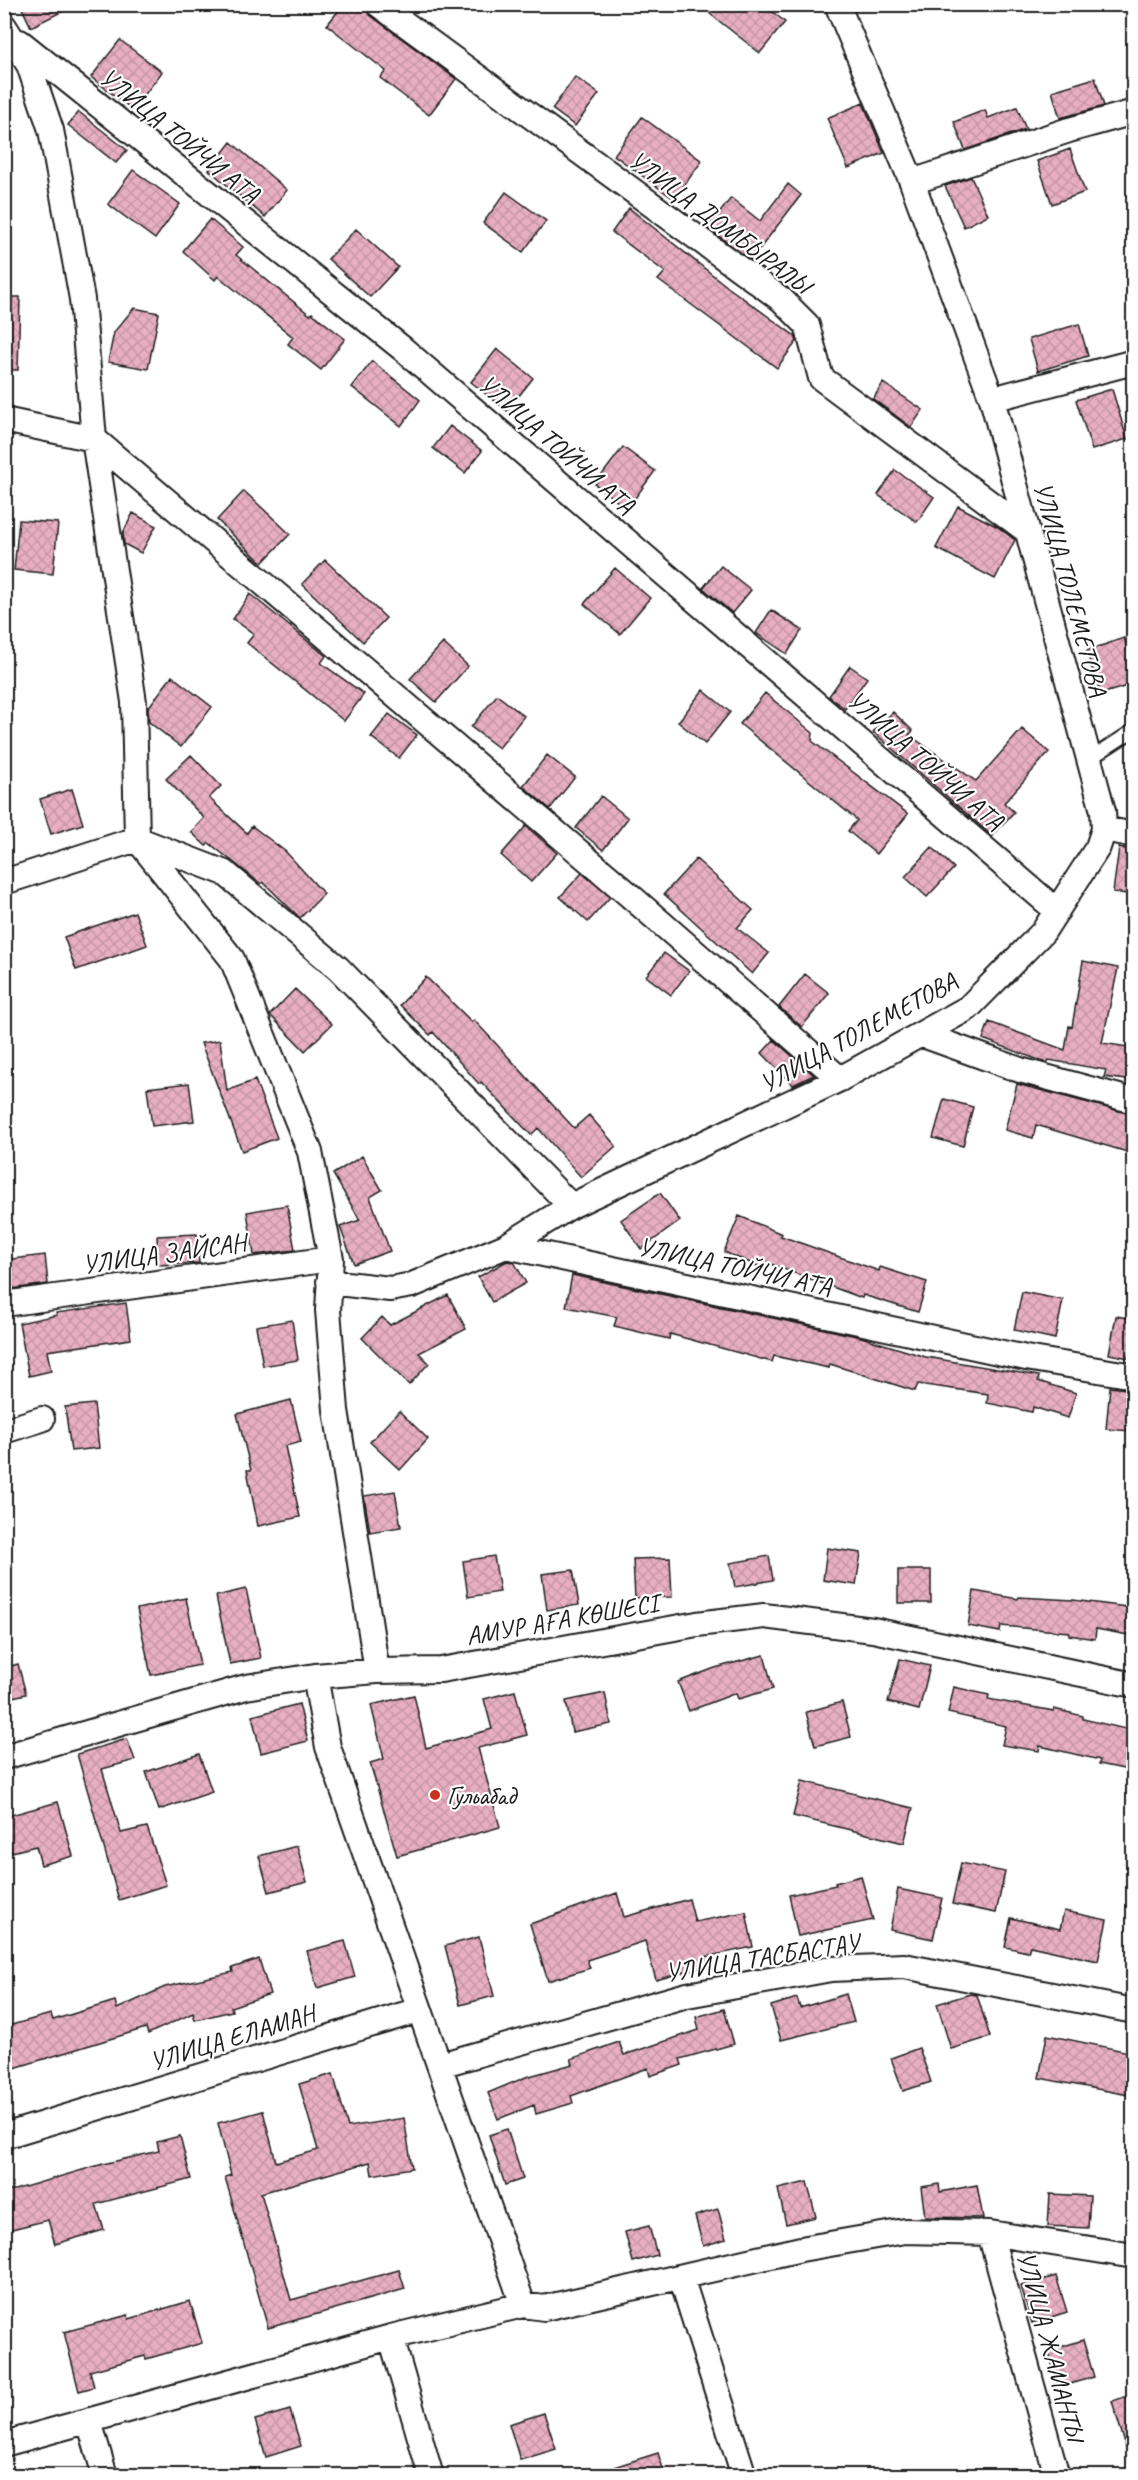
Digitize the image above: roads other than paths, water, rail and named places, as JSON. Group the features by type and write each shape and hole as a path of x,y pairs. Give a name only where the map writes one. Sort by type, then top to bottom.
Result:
{"street":[{"name":"УЛИЦА ДОМБЫРАЛЫ","path":"378,4 782,300 807,325 821,378 1026,530"},
{"name":"УЛИЦА ТОЛЕМЕТОВА","path":"506,1246 571,1206 840,1079 968,1008 1043,932 1098,847 1104,829 1103,811 992,399 912,182 837,4"},
{"path":"7,30 28,65 51,130 82,299 94,439 134,702 137,838 232,959 310,1152 330,1270 327,1310 336,1410 377,1671"},
{"name":"УЛИЦА ТОЙЧИ АТА","path":"7,30 403,349 1057,911"},
{"path":"912,182 1069,130 1134,112"},
{"path":"992,399 1134,362"},
{"path":"4,420 94,439 620,887 840,1079"},
{"path":"1104,829 1134,835"},
{"path":"4,882 137,838 225,873 339,968 571,1206"},
{"path":"923,1035 1020,1070 1134,1101"},
{"path":"330,1270 390,1289 412,1285 506,1246"},
{"name":"УЛИЦА ТОЙЧИ АТА","path":"506,1246 1014,1355 1134,1376"},
{"name":"УЛИЦА ЗАЙСАН","path":"4,1304 330,1270"},
{"path":"4,1431 42,1419"},
{"name":"АМУР АҒА КӨШЕСІ","path":"4,1757 246,1687 315,1676 377,1671 441,1670 697,1624 764,1616 873,1630 1134,1685"},
{"path":"315,1676 328,1747 523,2305"},
{"name":"УЛИЦА ТАСБАСТАУ","path":"440,2065 687,1995 831,1969 904,1966 1134,2011"},
{"name":"УЛИЦА ЕЛАМАН","path":"4,2136 419,2010"},
{"path":"4,2444 391,2337 523,2305 543,2308 801,2249 904,2231 990,2233 1134,2256"},
{"name":"УЛИЦА ЖАМАНТЫ","path":"990,2233 1057,2475"},
{"path":"681,2277 744,2475"},
{"path":"391,2337 431,2475"},
{"path":"89,2421 105,2475"}],"lane":[{"path":"1089,760 1134,730"}],"place":[{"name":"Гульабад","path":"435,1795"}]}
